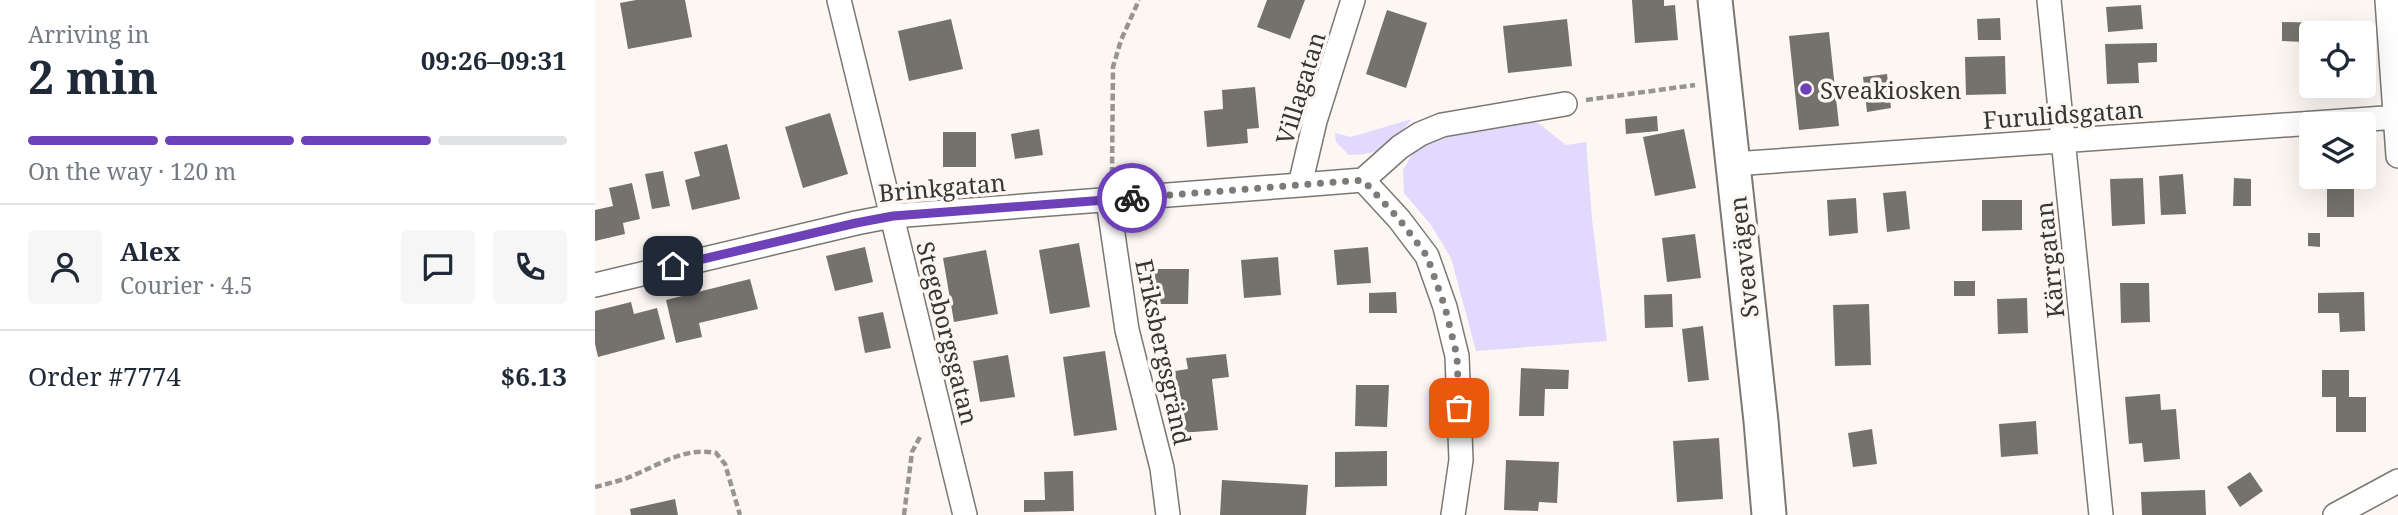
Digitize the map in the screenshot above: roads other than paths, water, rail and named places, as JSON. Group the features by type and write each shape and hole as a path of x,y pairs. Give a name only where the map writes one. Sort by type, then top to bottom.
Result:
{"main road":[{"name":"Sveavägen","path":"1715,0 1769,515"}],"street":[{"name":"Stegeborgsgatan","path":"839,0 965,515"},
{"name":"Villagatan","path":"1300,184 1315,121 1353,0"},
{"name":"Kärrgatan","path":"2049,0 2101,515"},
{"path":"2387,0 2398,156"},
{"path":"1300,184 1363,180 1400,147 1420,134 1442,125 1565,104"},
{"name":"Furulidsgatan","path":"1733,164 2397,117"},
{"path":"1363,180 1399,219 1427,256 1445,307 1457,356 1461,460 1453,515"},
{"name":"Brinkgatan","path":"595,285 893,216 1300,184"},
{"name":"Eriksbergsgränd","path":"1111,200 1127,330 1162,468 1168,515"},
{"path":"2335,515 2398,481"}],"place":[{"name":"Sveakiosken","path":"1806,89"}]}
